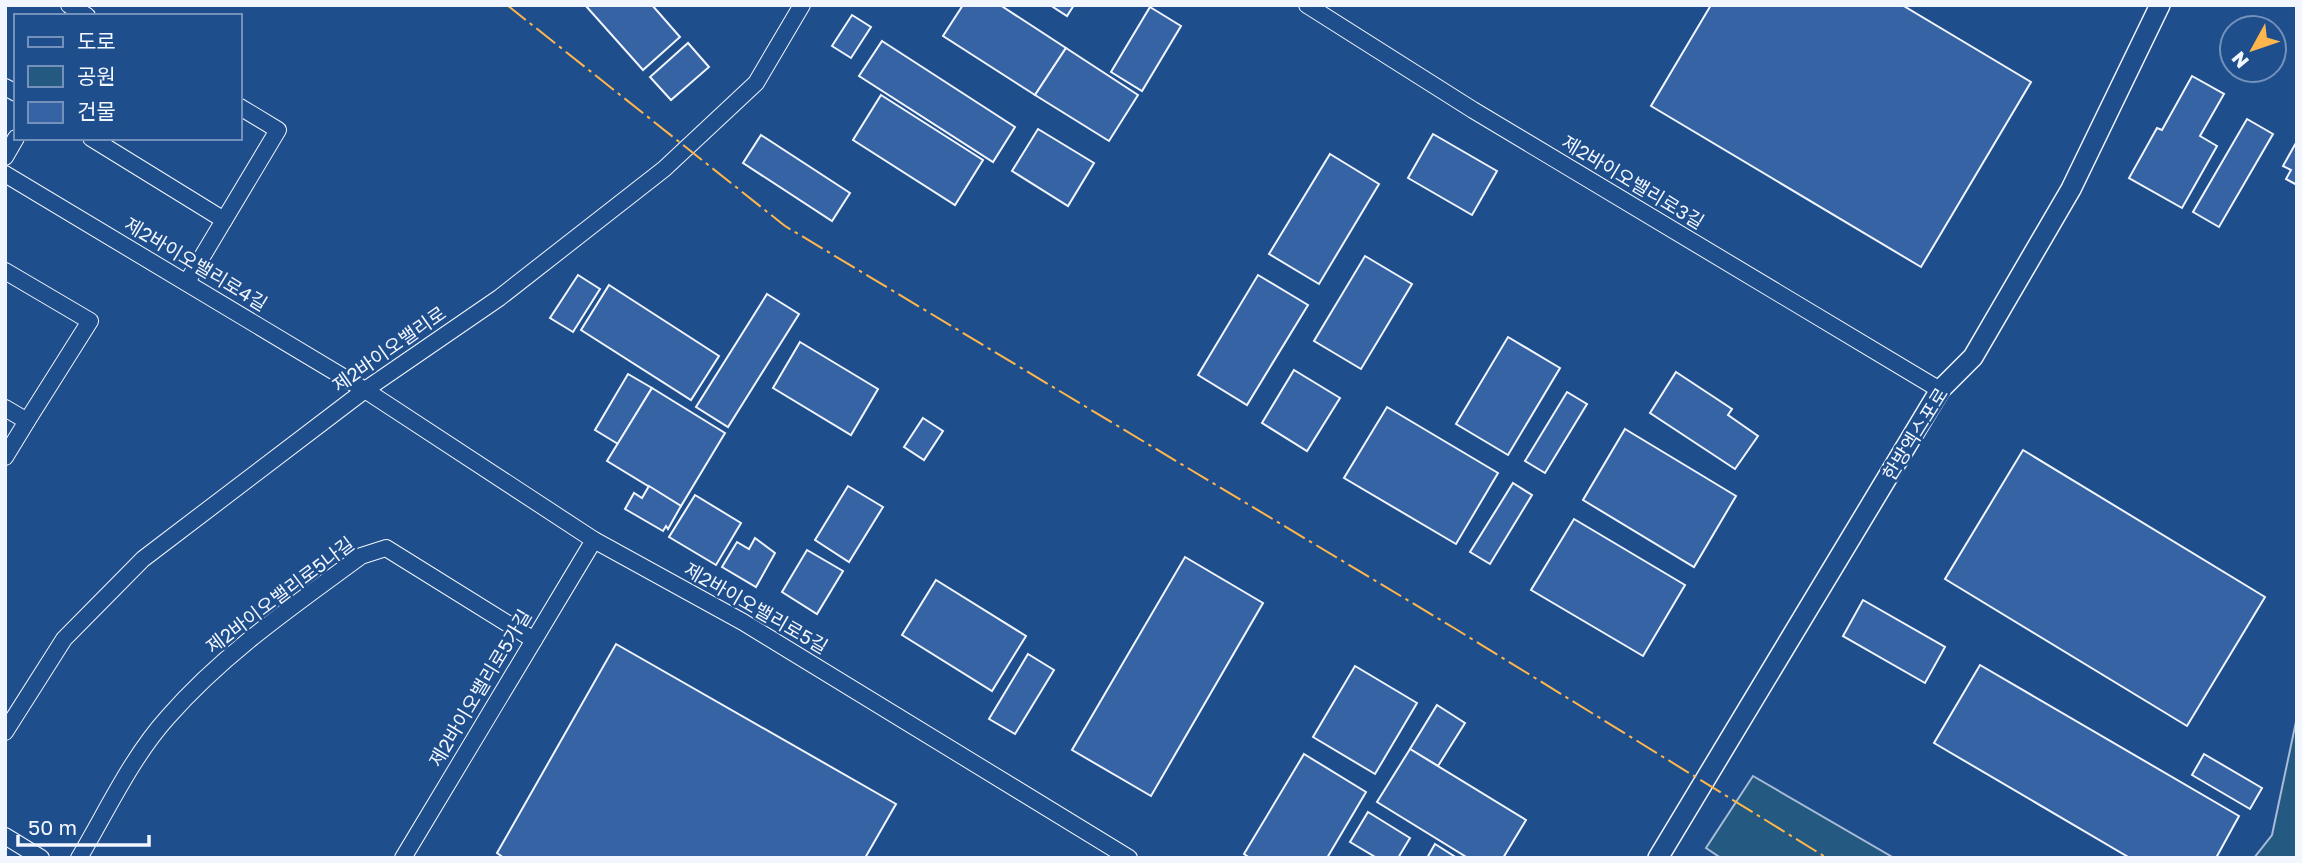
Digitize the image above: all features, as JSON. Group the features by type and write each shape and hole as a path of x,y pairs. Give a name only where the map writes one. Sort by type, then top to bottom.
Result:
{"street":[{"name":"제2바이오밸리로","path":"5,732 64,639 143,559 365,390 499,298 664,169 756,83 802,5"},
{"name":"제2바이오밸리로3길","path":"1307,5 1473,110 1940,390"},
{"name":"한방엑스포로","path":"1658,858 1940,390 1973,357 2071,189 2160,5"},
{"path":"187,282 278,130 242,108"},
{"path":"5,157 15,140"},
{"path":"94,140 224,220"},
{"name":"제2바이오밸리로4길","path":"5,174 365,390"},
{"path":"5,271 90,321 5,457"},
{"name":"제2바이오밸리로5길","path":"365,390 594,540 743,622 1129,858"},
{"path":"5,408 27,421"},
{"name":"제2바이오밸리로5가길","path":"403,858 594,540"},
{"name":"제2바이오밸리로5나길","path":"79,858 142,751 166,718 223,660 361,555 386,548 534,640"},
{"path":"5,836 41,858"}],"green space":[{"path":"2297,717 2297,858 2254,858 2272,835"},
{"path":"1753,776 1894,858 1721,858 1706,848"}],"building":[{"path":"585,5 652,5 680,37 643,70"},
{"path":"963,5 1000,5 1066,48 1035,95 943,36"},
{"path":"1050,5 1074,5 1067,16"},
{"path":"1711,5 1902,5 2031,82 1921,267 1651,106"},
{"path":"1150,7 1181,26 1142,91 1111,72"},
{"path":"852,15 871,27 851,58 832,46"},
{"path":"882,41 1015,127 993,162 859,76"},
{"path":"688,43 709,67 671,100 650,77"},
{"path":"1066,48 1138,95 1109,141 1035,95"},
{"path":"2192,76 2224,94 2200,136 2217,146 2182,208 2129,178 2157,128 2162,130"},
{"path":"881,95 983,160 955,205 853,140"},
{"path":"2247,119 2273,134 2219,227 2193,212"},
{"path":"1038,129 1094,163 1068,206 1012,171"},
{"path":"1433,134 1497,171 1472,215 1408,178"},
{"path":"761,135 850,193 832,221 743,163"},
{"path":"2297,141 2297,185 2286,179 2291,170 2283,166"},
{"path":"1330,154 1379,184 1319,284 1269,254"},
{"path":"1365,256 1412,284 1361,369 1314,341"},
{"path":"578,275 600,289 573,332 550,318"},
{"path":"1258,275 1308,305 1247,405 1198,375"},
{"path":"609,285 719,356 691,400 581,330"},
{"path":"767,294 799,314 728,427 696,407"},
{"path":"1508,337 1560,368 1508,455 1456,424"},
{"path":"800,342 878,389 851,435 773,388"},
{"path":"1294,370 1340,398 1307,451 1262,423"},
{"path":"1676,372 1732,409 1728,415 1758,436 1735,469 1650,413"},
{"path":"628,374 652,388 618,444 595,430"},
{"path":"652,388 725,433 681,506 607,461"},
{"path":"1567,392 1587,404 1545,473 1525,461"},
{"path":"1387,407 1498,473 1456,544 1344,478"},
{"path":"923,418 943,431 924,460 904,447"},
{"path":"1625,429 1736,496 1694,567 1583,500"},
{"path":"2023,450 2265,597 2187,726 1945,579"},
{"path":"1513,483 1532,495 1490,564 1470,552"},
{"path":"649,486 681,506 668,529 666,526 663,531 625,509 634,493 642,498"},
{"path":"848,486 883,507 849,562 815,540"},
{"path":"695,495 741,523 716,565 669,537"},
{"path":"1574,519 1685,585 1643,656 1531,590"},
{"path":"755,538 775,553 756,587 722,567 737,542 749,549"},
{"path":"807,550 843,571 817,614 782,592"},
{"path":"1185,557 1263,603 1151,796 1072,750"},
{"path":"936,580 1026,636 992,691 902,635"},
{"path":"1863,600 1945,647 1925,683 1843,636"},
{"path":"616,644 896,804 865,858 504,858 497,853"},
{"path":"1028,654 1054,670 1015,734 989,719"},
{"path":"1980,665 2239,816 2216,858 2130,858 1934,743"},
{"path":"1355,666 1417,703 1375,774 1313,737"},
{"path":"1437,705 1465,723 1438,766 1410,749"},
{"path":"1410,749 1526,820 1503,858 1468,858 1377,802"},
{"path":"1304,754 1366,792 1327,858 1250,858 1244,854"},
{"path":"2204,754 2262,788 2250,809 2192,775"},
{"path":"1368,812 1410,838 1398,858 1377,858 1350,842"},
{"path":"1435,844 1457,858 1427,858"}],"power":[{"path":"507,5 785,226 1454,628 1827,858"}]}
